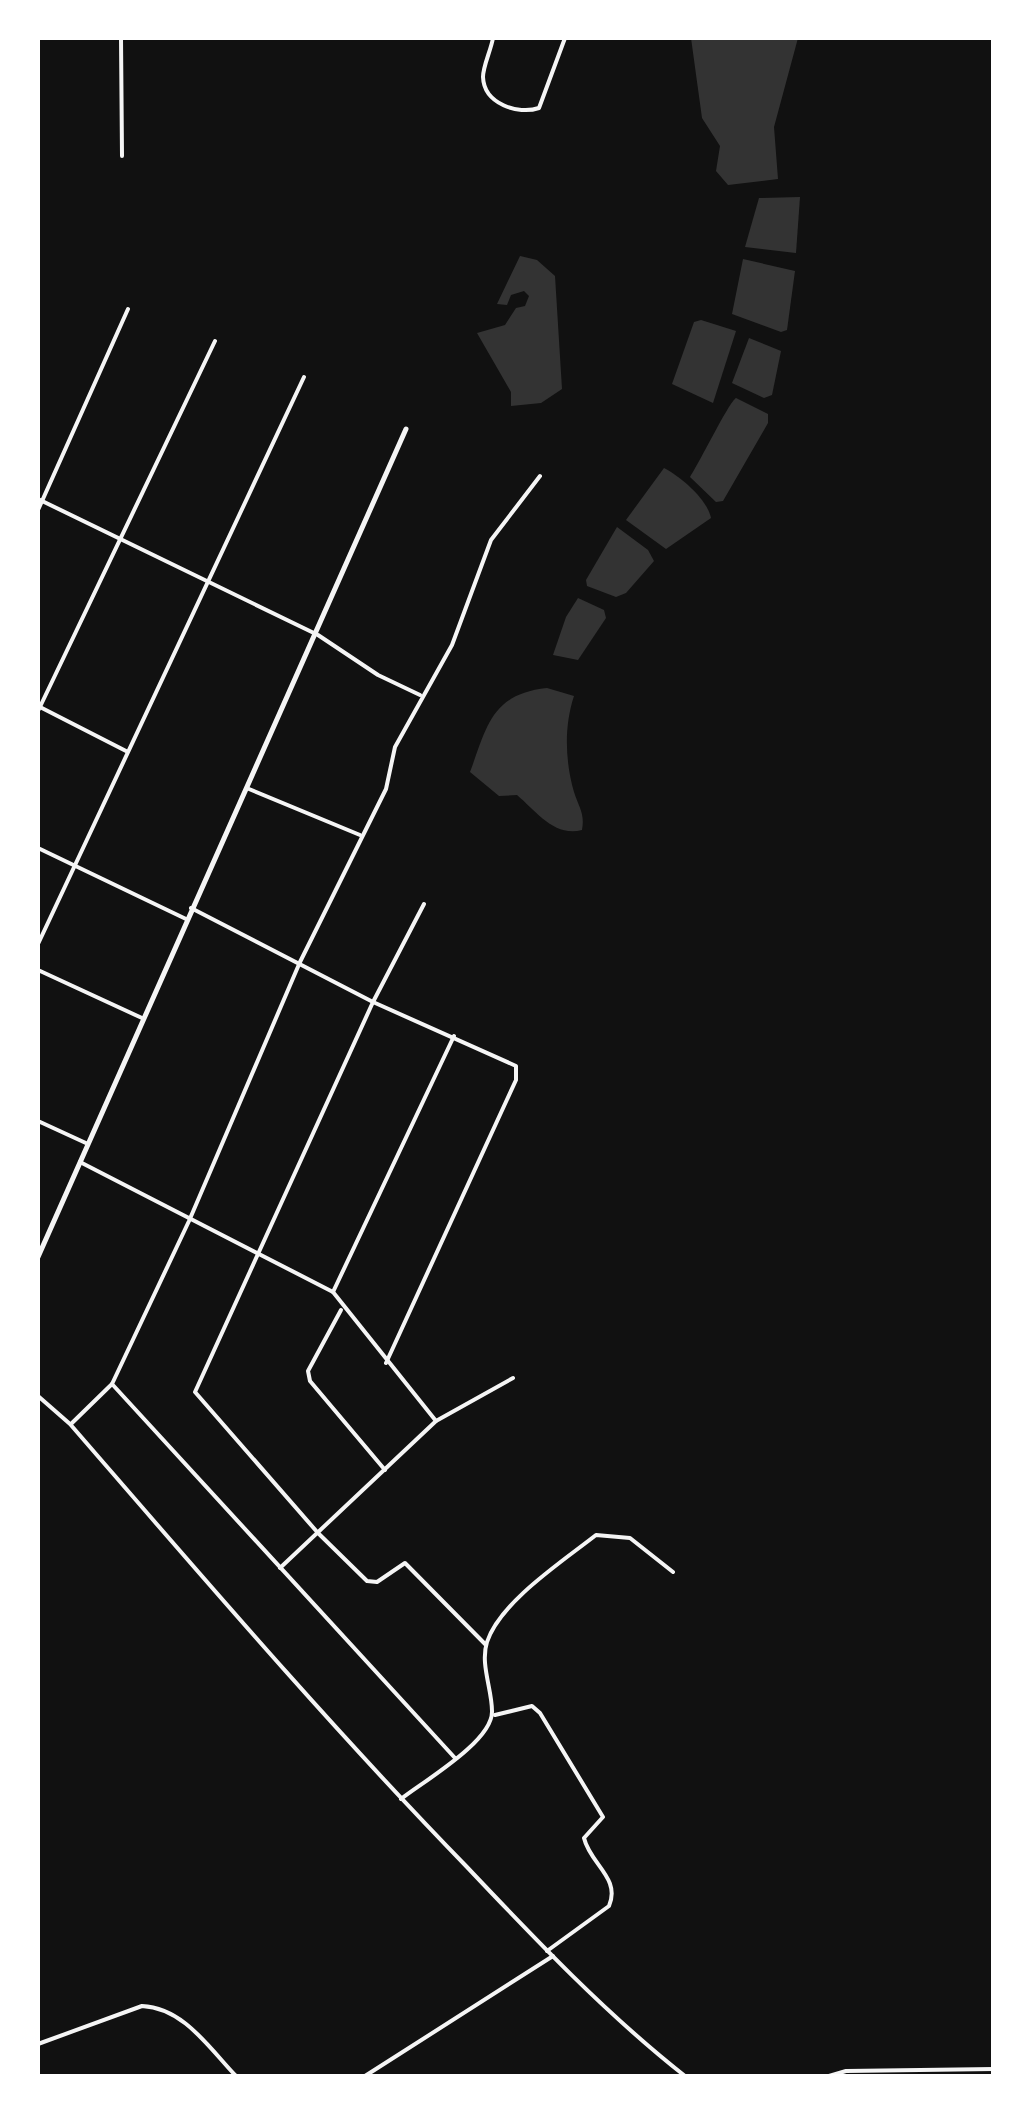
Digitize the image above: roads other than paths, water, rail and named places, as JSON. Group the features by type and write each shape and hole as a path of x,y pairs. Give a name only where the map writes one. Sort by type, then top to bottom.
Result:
{"street":[{"path":"121,38 122,156"},
{"path":"492,38 483,76 490,95 512,110 527,112 539,108 565,38"},
{"path":"38,510 128,308"},
{"path":"126,751 38,708 215,341"},
{"path":"38,944 304,377"},
{"path":"38,1258 186,919 318,635 406,429"},
{"path":"70,1424 112,1384 189,1221 300,962 386,789 396,747 421,695 432,688 452,645 490,540 540,476"},
{"path":"40,500 318,635 378,676 421,695"},
{"path":"249,789 362,836"},
{"path":"38,848 186,919"},
{"path":"424,904 373,1002 261,1253 196,1386 196,1398 318,1533 372,1583 398,1564 412,1567 434,1596 486,1645"},
{"path":"191,908 373,1002 516,1066 516,1080 386,1363"},
{"path":"38,970 142,1018"},
{"path":"333,1292 454,1036"},
{"path":"38,1121 88,1144"},
{"path":"80,1162 333,1292 386,1363 436,1420"},
{"path":"342,1308 308,1372 310,1380 384,1470"},
{"path":"280,1568 436,1420 513,1378"},
{"path":"112,1384 455,1758"},
{"path":"38,1396 70,1424 283,1671 401,1799 553,1956 685,2076"},
{"path":"401,1799 479,1740 493,1715 486,1645 498,1621 596,1535 630,1538 673,1572"},
{"path":"493,1715 532,1706 540,1712 603,1816 584,1838 612,1884 613,1896 608,1906 547,1950"},
{"path":"365,2076 553,1956"},
{"path":"38,2044 142,2006 161,2007 180,2017 236,2076"},
{"path":"828,2076 846,2071 994,2069"}]}
